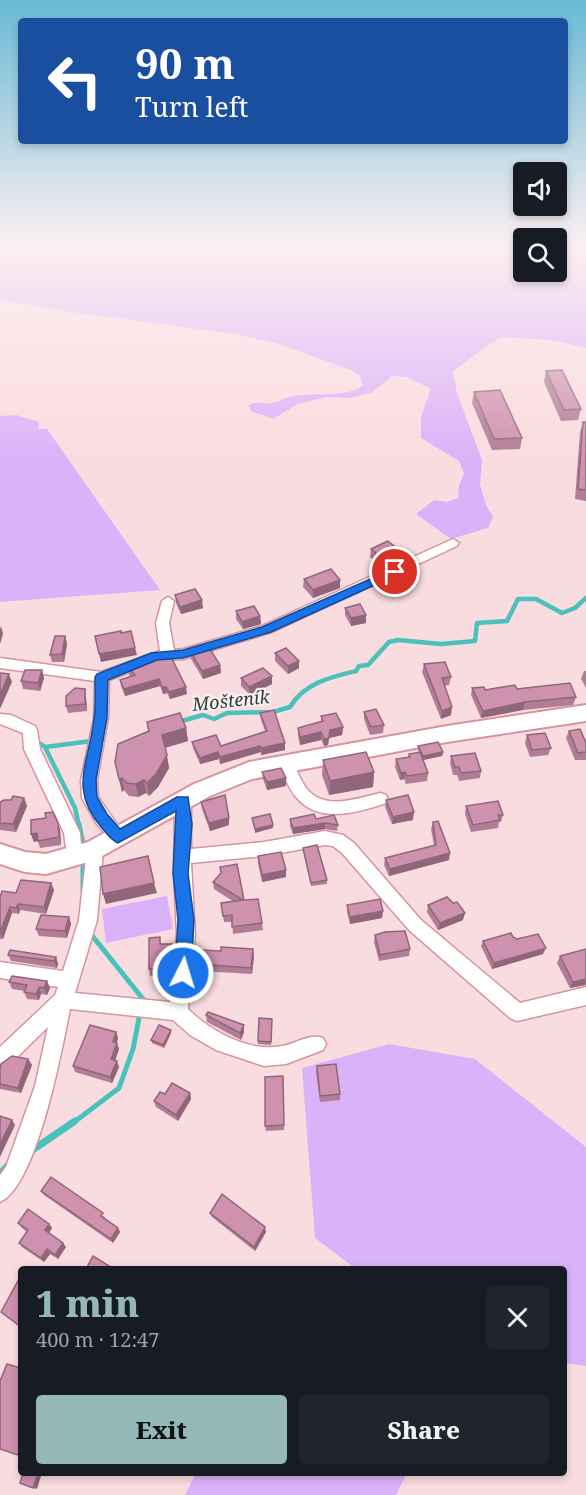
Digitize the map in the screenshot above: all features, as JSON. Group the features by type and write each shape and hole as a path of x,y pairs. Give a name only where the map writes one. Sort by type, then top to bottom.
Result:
{"street":[{"path":"0,663 102,677 156,656 183,654 267,629 453,543"},
{"path":"166,655 168,641 163,630 163,619 168,601"},
{"path":"102,677 101,718 89,780 90,798 102,818 118,837"},
{"path":"0,854 25,862 46,864 87,853 183,801 235,776 286,763 517,722 586,713"},
{"path":"0,719 6,719 30,730 32,749 72,833 87,853 86,926 63,1000 45,1086 14,1174 0,1191"},
{"path":"286,763 301,793 319,807 333,810 380,799"},
{"path":"178,1012 185,954 186,920 181,873 185,824 183,801"},
{"path":"183,857 264,849 326,838 337,840 348,848 415,925 517,1012 586,996"},
{"path":"0,970 69,980"},
{"path":"0,1059 63,1000 178,1012 199,1031 258,1057 277,1057 316,1044"}],"shaded area":[{"path":"129,320 586,320 586,348 552,340 500,337 453,371 457,393 482,460 480,485 486,505 493,517 488,528 451,539 416,514 434,500 447,502 458,498 459,485 464,474 459,461 421,438 421,416 431,389 407,377 392,376 373,392 350,398 326,397 298,404 273,419 251,411 248,405 273,403 298,395 348,392 363,385 360,376 351,370 276,343 236,334"},
{"path":"16,415 39,422 38,429 47,429 160,590 0,602 0,416"},
{"path":"167,896 173,929 106,943 102,909"},
{"path":"389,1044 475,1059 586,1147 586,1366 567,1363 567,1266 352,1266 315,1238 302,1068"},
{"path":"194,1476 406,1476 396,1495 185,1495"}],"building":[{"path":"562,370 581,409 564,410 546,371"},
{"path":"500,390 522,438 494,439 474,392"},
{"path":"583,422 586,422 586,490 578,489"},
{"path":"388,541 399,550 383,559 371,549"},
{"path":"331,569 340,580 313,590 304,579"},
{"path":"195,589 202,600 180,607 175,595"},
{"path":"360,604 366,615 351,618 345,608"},
{"path":"254,606 260,616 242,622 236,611"},
{"path":"121,631 121,633 131,631 135,648 99,654 95,636"},
{"path":"55,636 65,636 62,654 50,655"},
{"path":"208,646 220,665 202,671 190,651"},
{"path":"286,648 299,661 288,666 275,653"},
{"path":"158,656 165,659 171,657 186,687 169,692 166,687 162,687 159,679 124,689 120,680 135,675 128,668"},
{"path":"445,662 451,677 442,678 452,707 442,711 424,664"},
{"path":"263,668 272,676 249,687 241,678"},
{"path":"25,670 42,670 38,683 21,681"},
{"path":"0,673 9,674 0,695"},
{"path":"570,683 576,697 525,702 483,711 472,688 484,687 485,690 515,685 517,689"},
{"path":"75,688 85,689 85,704 66,706 66,696"},
{"path":"376,709 384,725 371,727 364,712"},
{"path":"274,710 285,743 261,748 260,746 220,757 218,752 200,758 192,742 216,735 221,746 267,731 260,713"},
{"path":"180,713 186,728 162,735 167,755 156,774 147,783 144,780 136,784 127,783 122,778 119,779 115,762 118,744 149,731 147,722"},
{"path":"336,713 343,727 330,730 329,738 324,739 321,732 300,737 298,728 323,721 321,716"},
{"path":"580,729 586,743 586,752 578,753 569,731"},
{"path":"545,733 551,748 532,750 527,735"},
{"path":"438,742 443,752 423,756 418,746"},
{"path":"366,752 374,772 330,781 323,760"},
{"path":"420,752 428,773 407,776 405,772 401,773 396,759 410,757 409,754"},
{"path":"475,753 481,771 461,773 459,767 455,767 451,756"},
{"path":"281,768 286,778 267,782 262,772"},
{"path":"225,795 229,818 209,823 201,802"},
{"path":"408,795 414,812 393,817 386,800"},
{"path":"13,796 24,798 13,824 0,823 0,802 11,800"},
{"path":"498,801 503,815 498,815 500,820 473,825 466,806"},
{"path":"53,812 58,823 59,837 38,841 37,833 31,834 31,820 46,818 45,813"},
{"path":"270,814 273,825 255,829 252,818"},
{"path":"314,814 316,819 334,815 338,825 325,823 293,828 290,819"},
{"path":"438,821 450,853 390,869 385,858 436,845 433,822"},
{"path":"317,845 327,880 311,883 303,848"},
{"path":"281,852 286,870 262,875 258,856"},
{"path":"148,856 154,883 103,894 100,867"},
{"path":"237,864 244,900 258,899 262,923 232,927 232,915 223,916 221,903 243,900 213,882 221,873 220,867"},
{"path":"21,880 51,883 44,907 18,904 16,908 10,907 0,932 2,891 16,893"},
{"path":"447,897 453,903 457,902 465,913 440,923 428,905"},
{"path":"380,899 383,911 350,917 347,905"},
{"path":"41,915 69,917 65,931 36,929"},
{"path":"405,931 410,949 380,955 375,935"},
{"path":"511,933 517,939 538,934 546,948 494,963 483,941"},
{"path":"160,937 160,944 172,944 169,968 149,969 149,938"},
{"path":"221,947 253,949 251,968 199,964 201,950 221,951"},
{"path":"586,949 586,979 573,982 560,956"},
{"path":"10,950 56,957 54,961 8,955"},
{"path":"12,976 47,981 44,988 39,987 36,994 24,992 27,985 9,982"},
{"path":"208,1012 244,1025 240,1033 206,1015"},
{"path":"259,1018 272,1019 271,1042 258,1041"},
{"path":"90,1025 116,1032 113,1042 117,1043 111,1059 117,1061 110,1077 73,1066"},
{"path":"159,1025 171,1030 163,1045 151,1040"},
{"path":"12,1056 28,1059 18,1088 0,1084 1,1064"},
{"path":"336,1064 340,1094 320,1096 317,1066"},
{"path":"283,1076 284,1125 265,1126 265,1077"},
{"path":"172,1083 190,1093 176,1115 154,1101 160,1092 165,1094"},
{"path":"0,1116 12,1120 0,1144"},
{"path":"51,1177 103,1213 101,1216 118,1228 111,1239 41,1191"},
{"path":"222,1194 265,1227 254,1247 210,1213"},
{"path":"28,1209 49,1224 45,1230 63,1243 55,1255 47,1249 41,1258 19,1243 28,1230 18,1223"},
{"path":"93,1256 109,1266 88,1266"},
{"path":"18,1281 18,1325 1,1312"},
{"path":"7,1364 18,1367 18,1455 0,1449 0,1381"},
{"path":"22,1476 37,1476 33,1488 20,1483"}],"waterway":[{"name":"Mošteník","path":"178,722 203,715 214,719 227,713 273,712 290,707 303,692 319,682 356,671 359,666 368,665 389,642 398,640 441,644 475,641 477,623 507,621 518,599 536,599 562,613 575,608 586,598"},
{"name":"Mošteník","path":"35,740 45,747"},
{"name":"Mošteník","path":"45,747 92,741"},
{"path":"45,747 75,808 79,826"},
{"path":"79,824 84,849"},
{"path":"83,857 83,891"},
{"path":"90,933 143,999 142,1005"},
{"path":"73,1123 119,1088 133,1049 140,1013"},
{"path":"31,1151 75,1121"},
{"path":"0,1174 10,1163"}],"route":[{"path":"183,973 186,920 181,873 185,824 183,801 118,837 102,818 90,798 89,780 101,718 102,677 156,656 183,654 267,629 395,572"}]}
